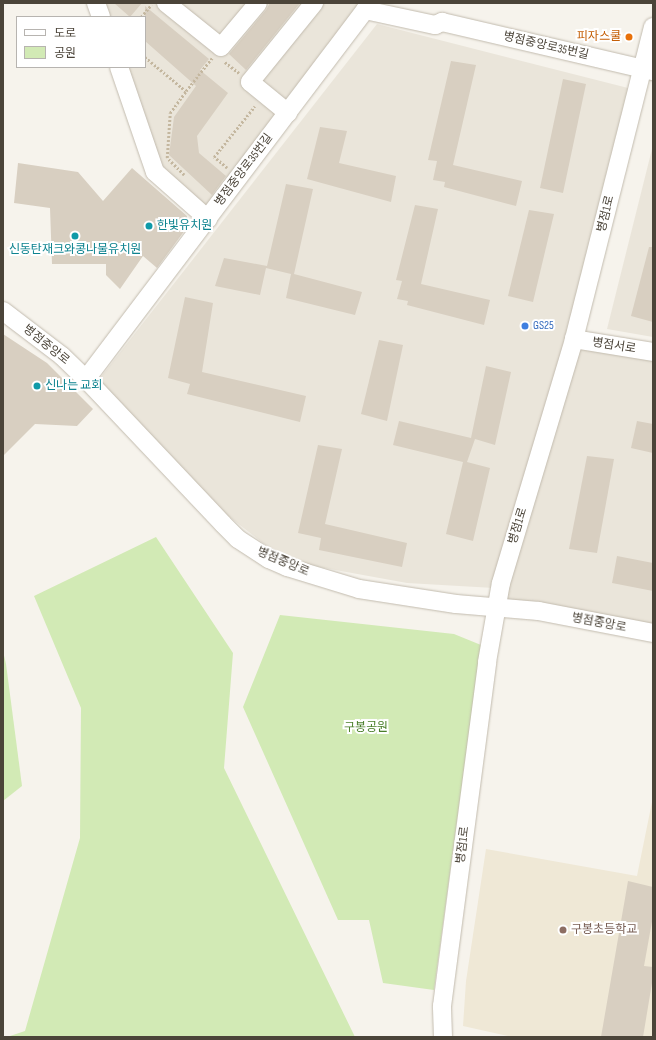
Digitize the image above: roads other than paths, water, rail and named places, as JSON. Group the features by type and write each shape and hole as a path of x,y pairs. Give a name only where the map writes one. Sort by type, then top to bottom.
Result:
{"street":[{"path":"96,3 101,16"},
{"path":"166,3 221,47 258,3"},
{"path":"288,113 250,82 314,3"},
{"name":"병점중앙로35번길","path":"86,379 365,10 380,8 435,24 442,22 648,70"},
{"name":"병점1로","path":"443,1037 442,1006 487,662 496,607 501,583 574,339 648,70 653,26"},
{"path":"119,68 156,172 208,218"},
{"name":"병점중앙로","path":"3,311 62,356 86,379 223,524 253,550 269,559 287,567 359,589 456,604 539,611 653,633"},
{"name":"병점서로","path":"574,339 653,352"}],"place":[{"name":"피자스쿨","path":"629,37"},
{"name":"한빛유치원","path":"149,226"},
{"name":"신동탄재크와콩나물유치원","path":"75,236"},
{"name":"GS25","path":"525,326"},
{"name":"신나는 교회","path":"37,386"},
{"name":"구봉초등학교","path":"563,930"}],"park label":[{"name":"구봉공원","path":"366,728"}]}
